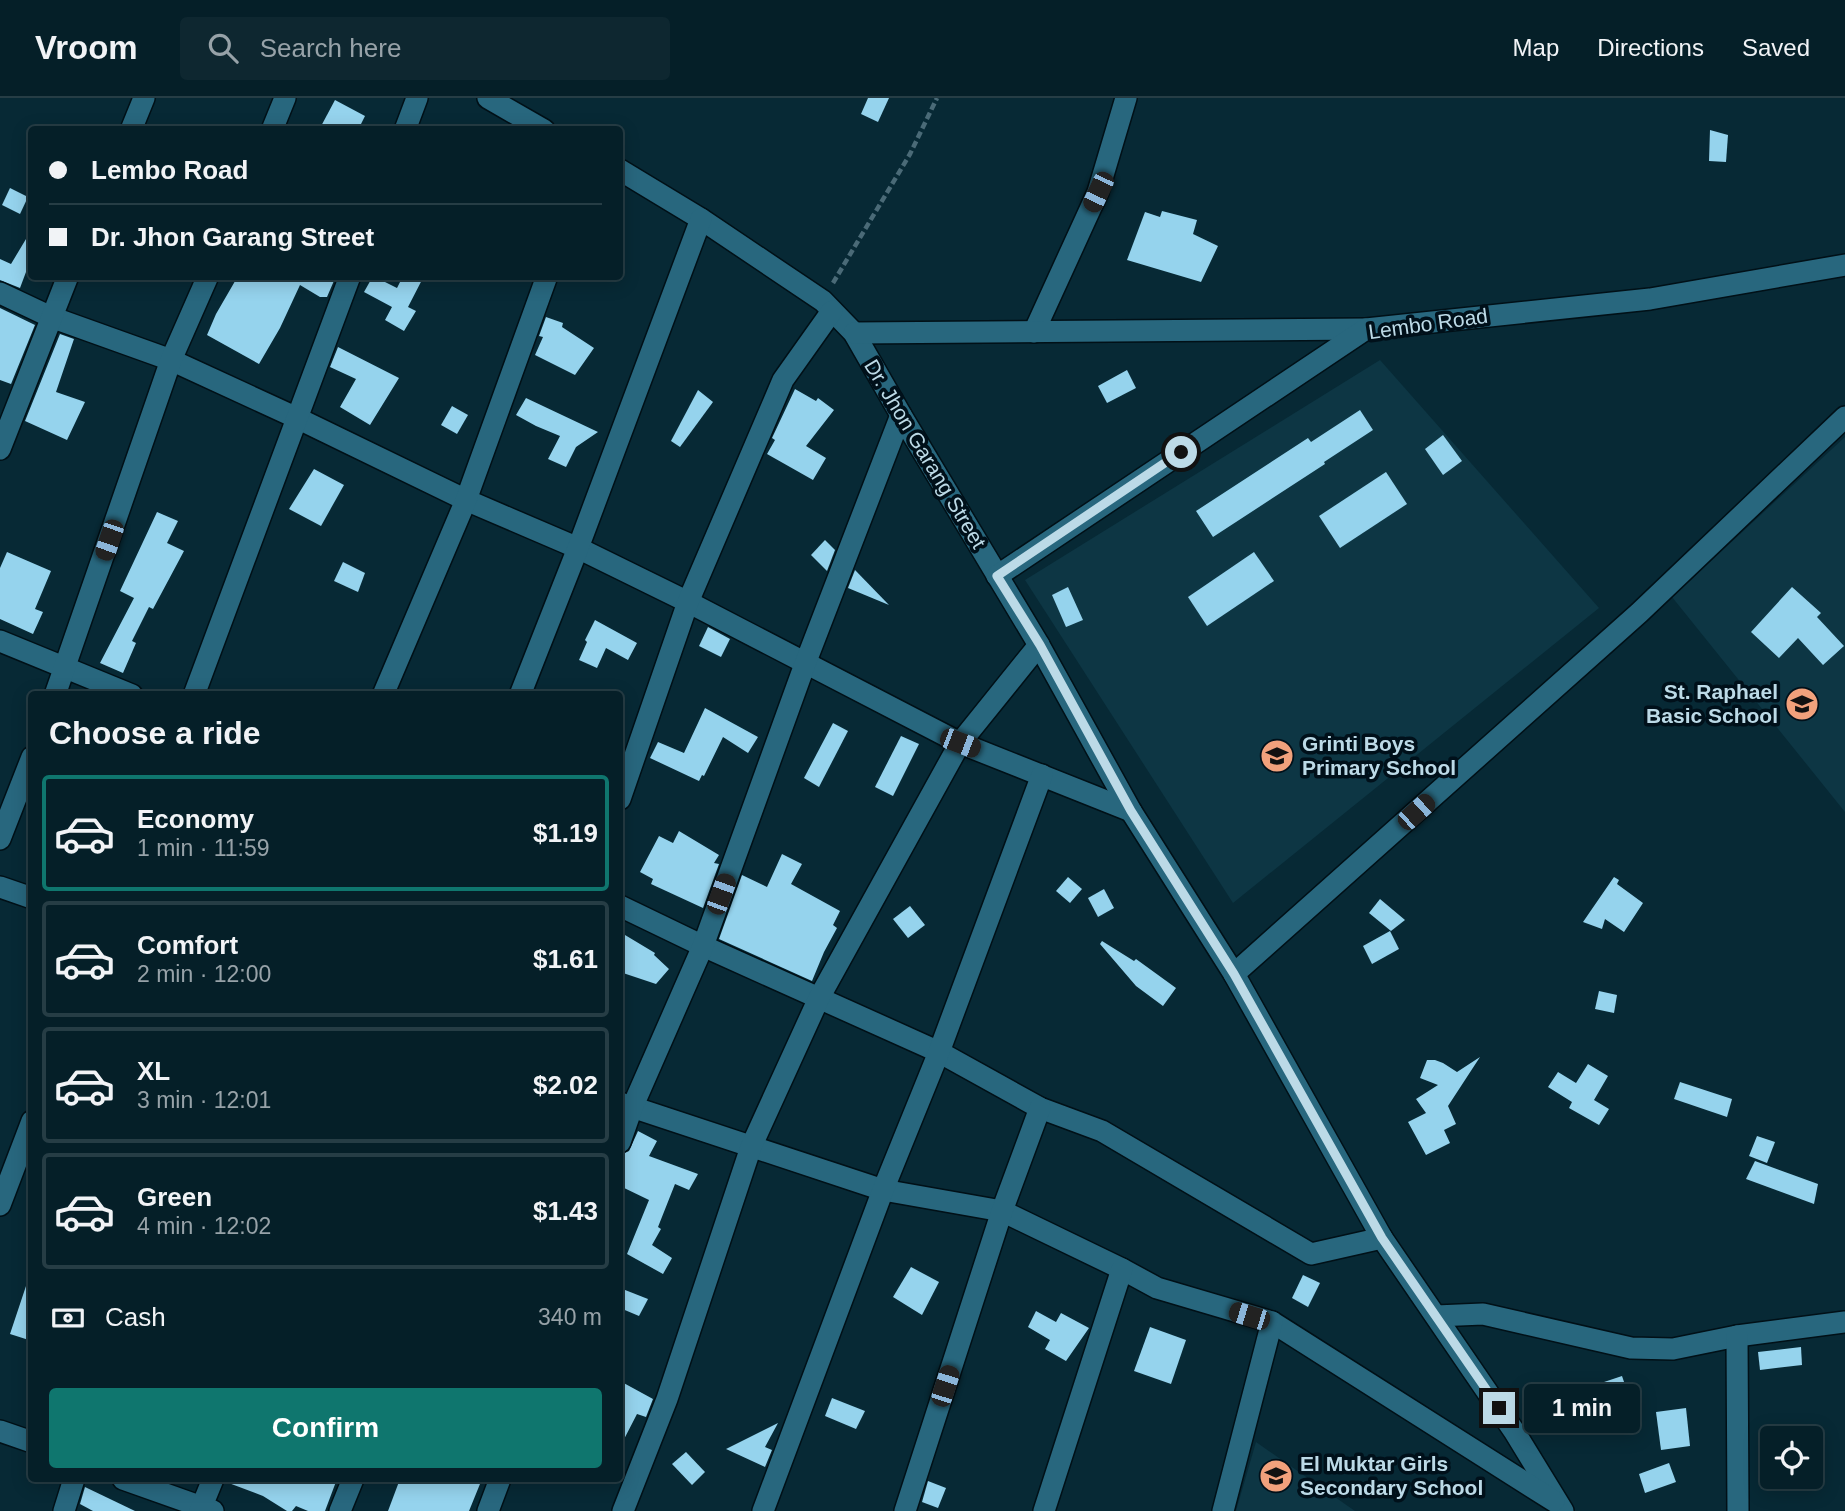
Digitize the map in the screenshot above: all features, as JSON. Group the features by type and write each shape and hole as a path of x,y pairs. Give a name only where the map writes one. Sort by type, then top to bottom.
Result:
{"street":[{"path":"133,126 144,98"},
{"path":"274,126 285,98"},
{"path":"406,126 417,98"},
{"path":"488,98 510,104 539,126"},
{"path":"1034,332 1098,192 1126,98"},
{"name":"Dr. Jhon Garang Street","path":"623,172 701,219 827,306 855,333 901,415 1040,645 1131,811 1234,974 1382,1238 1514,1431 1558,1508"},
{"path":"522,691 701,219"},
{"name":"Lembo Road","path":"997,576 1366,329 1650,299 1845,265"},
{"path":"0,449 66,280"},
{"path":"56,691 171,360 206,280"},
{"path":"195,691 349,280"},
{"path":"385,691 466,500 546,280"},
{"path":"0,293 51,317 171,360 466,500 578,548 960,743 1131,811"},
{"path":"623,790 688,602 783,380 827,306"},
{"path":"855,333 1366,329"},
{"path":"623,1124 626,1105 703,946 805,664 901,415"},
{"path":"1234,974 1639,613 1845,417"},
{"path":"0,641 122,691"},
{"path":"623,1511 667,1399 751,1147 819,998 960,743 1040,645"},
{"path":"0,839 28,767"},
{"path":"763,1511 1042,775"},
{"path":"0,887 28,897"},
{"path":"623,907 939,1052 1040,1108 1102,1131 1311,1254 1382,1238"},
{"path":"626,1105 883,1190 1002,1211 1157,1288 1272,1322 1558,1508"},
{"path":"905,1511 1002,1211 1040,1108"},
{"path":"0,1205 28,1132"},
{"path":"1044,1511 1122,1269"},
{"path":"1436,1316 1483,1314 1631,1349 1674,1349 1737,1336 1845,1322"},
{"path":"1223,1511 1272,1322"},
{"path":"1737,1336 1738,1511"},
{"path":"0,1431 28,1441"},
{"path":"65,1511 73,1482"},
{"path":"131,1482 205,1509 212,1482"},
{"path":"340,1511 352,1482"},
{"path":"488,1511 499,1482"}],"path":[{"path":"827,306 910,154 937,98"}],"shaded area":[{"name":"Grinti Boys Primary School","path":"1380,360 1599,608 1233,903 1025,580"},
{"name":"St. Raphael Basic School","path":"1845,437 1845,812 1672,597"},
{"name":"El Muktar Girls Secondary School","path":"1256,1442 1355,1511 1236,1511"}],"building":[{"path":"868,98 889,98 878,122 861,114"},
{"path":"335,100 365,116 360,126 321,126"},
{"path":"1710,130 1728,135 1726,162 1709,161"},
{"path":"10,188 28,197 20,214 2,205"},
{"path":"1162,211 1197,220 1193,234 1218,246 1201,282 1127,260 1145,212 1160,217"},
{"path":"28,236 28,267 20,288 0,280 0,259 11,264"},
{"path":"236,280 334,280 327,297 320,297 300,285 259,364 207,335"},
{"path":"371,280 381,280 397,288 401,280 422,280 408,307 416,311 404,331 385,320 392,307 364,292"},
{"path":"0,308 35,325 11,384 0,380"},
{"path":"546,317 563,323 562,327 594,348 575,375 535,355 543,337 539,336"},
{"path":"60,334 74,339 56,392 85,402 67,440 25,421"},
{"path":"338,347 399,378 370,425 340,407 356,379 330,367"},
{"path":"1127,370 1136,388 1107,403 1098,386"},
{"path":"795,389 816,401 818,398 834,410 806,446 826,458 813,480 767,454"},
{"path":"698,390 713,402 680,447 671,441"},
{"path":"526,398 598,432 576,447 566,467 548,459 560,436 516,415"},
{"path":"452,406 468,415 457,434 441,425"},
{"path":"1360,410 1373,430 1213,537 1196,511 1308,438 1311,442"},
{"path":"1443,435 1462,461 1443,475 1425,449"},
{"path":"314,469 344,485 321,526 289,509"},
{"path":"1386,472 1407,504 1340,548 1319,516"},
{"path":"157,512 178,521 167,543 184,551 153,609 149,607 132,641 136,643 123,673 100,663 134,598 120,591"},
{"path":"825,540 835,550 827,571 811,555"},
{"path":"7,552 51,571 35,609 43,612 33,634 0,619 0,568"},
{"path":"1254,552 1274,581 1207,626 1188,597"},
{"path":"343,562 365,573 358,592 334,581"},
{"path":"855,570 889,605 848,588"},
{"path":"1068,587 1083,620 1066,627 1052,595"},
{"path":"1792,587 1821,613 1817,617 1844,646 1823,665 1798,638 1779,658 1751,632"},
{"path":"595,620 637,643 628,660 606,648 597,668 579,660"},
{"path":"708,627 730,639 721,657 699,646"},
{"path":"705,708 758,737 748,753 723,737 699,781 650,758 658,742 684,753"},
{"path":"833,723 848,731 819,787 804,778"},
{"path":"901,736 919,744 893,796 875,787"},
{"path":"679,831 719,855 714,863 719,864 703,908 651,884 653,879 640,872 659,836 673,843"},
{"path":"782,854 802,864 791,884 840,911 833,925 837,928 812,981 719,939 742,875 767,887"},
{"path":"1068,877 1082,889 1070,903 1056,891"},
{"path":"1614,877 1619,880 1617,884 1643,903 1624,932 1605,919 1602,929 1583,922"},
{"path":"1104,889 1114,908 1098,917 1088,898"},
{"path":"1380,899 1405,920 1391,931 1369,913"},
{"path":"910,906 925,925 908,938 893,919"},
{"path":"1390,931 1399,949 1372,964 1363,946"},
{"path":"623,934 655,953 669,969 656,984 623,973"},
{"path":"1102,941 1134,961 1136,959 1176,988 1163,1006 1136,986 1100,944"},
{"path":"1599,991 1617,995 1614,1013 1595,1009"},
{"path":"1480,1057 1448,1106 1456,1124 1444,1130 1450,1143 1426,1155 1408,1122 1426,1113 1416,1099 1438,1085 1420,1078 1427,1060 1443,1063 1457,1072"},
{"path":"1588,1064 1608,1076 1594,1100 1609,1109 1599,1125 1569,1108 1572,1102 1548,1087 1558,1072 1576,1083"},
{"path":"1680,1082 1732,1099 1727,1117 1674,1099"},
{"path":"638,1131 657,1141 649,1156 698,1174 689,1190 675,1184 658,1227 661,1229 652,1245 672,1258 663,1274 627,1254 649,1200 623,1187 623,1154 629,1151"},
{"path":"1757,1136 1775,1142 1767,1163 1749,1156"},
{"path":"1755,1161 1818,1184 1814,1204 1746,1179"},
{"path":"911,1267 939,1282 922,1315 893,1297"},
{"path":"1303,1275 1320,1283 1308,1307 1292,1298"},
{"path":"28,1280 28,1340 10,1334"},
{"path":"623,1289 648,1299 639,1316 623,1309"},
{"path":"1036,1311 1056,1322 1061,1313 1089,1328 1066,1361 1045,1349 1050,1340 1028,1327"},
{"path":"1150,1327 1186,1340 1171,1384 1134,1371"},
{"path":"1801,1347 1802,1365 1760,1370 1758,1352"},
{"path":"1622,1376 1639,1426 1624,1428 1615,1421 1592,1426 1586,1388"},
{"path":"623,1383 653,1399 646,1417 637,1414 623,1441"},
{"path":"832,1398 865,1411 856,1429 825,1416"},
{"path":"1686,1408 1690,1446 1661,1450 1656,1412"},
{"path":"778,1423 765,1447 772,1450 765,1467 726,1449"},
{"path":"686,1452 705,1472 692,1485 672,1464"},
{"path":"1669,1463 1676,1482 1645,1493 1639,1474"},
{"path":"928,1481 946,1488 938,1508 922,1502"},
{"path":"226,1482 336,1482 325,1511 308,1511 296,1506 292,1511 287,1511 263,1496"},
{"path":"399,1482 480,1484 469,1511 388,1511"},
{"path":"85,1487 135,1511 93,1511 80,1504"}],"place":[{"name":"St. Raphael Basic School","path":"1802,704"},
{"name":"Grinti Boys Primary School","path":"1277,756"},
{"name":"El Muktar Girls Secondary School","path":"1276,1476"}],"route":[{"path":"1181,452 997,576 1040,645 1131,811 1234,974 1382,1238 1499,1408"}]}
